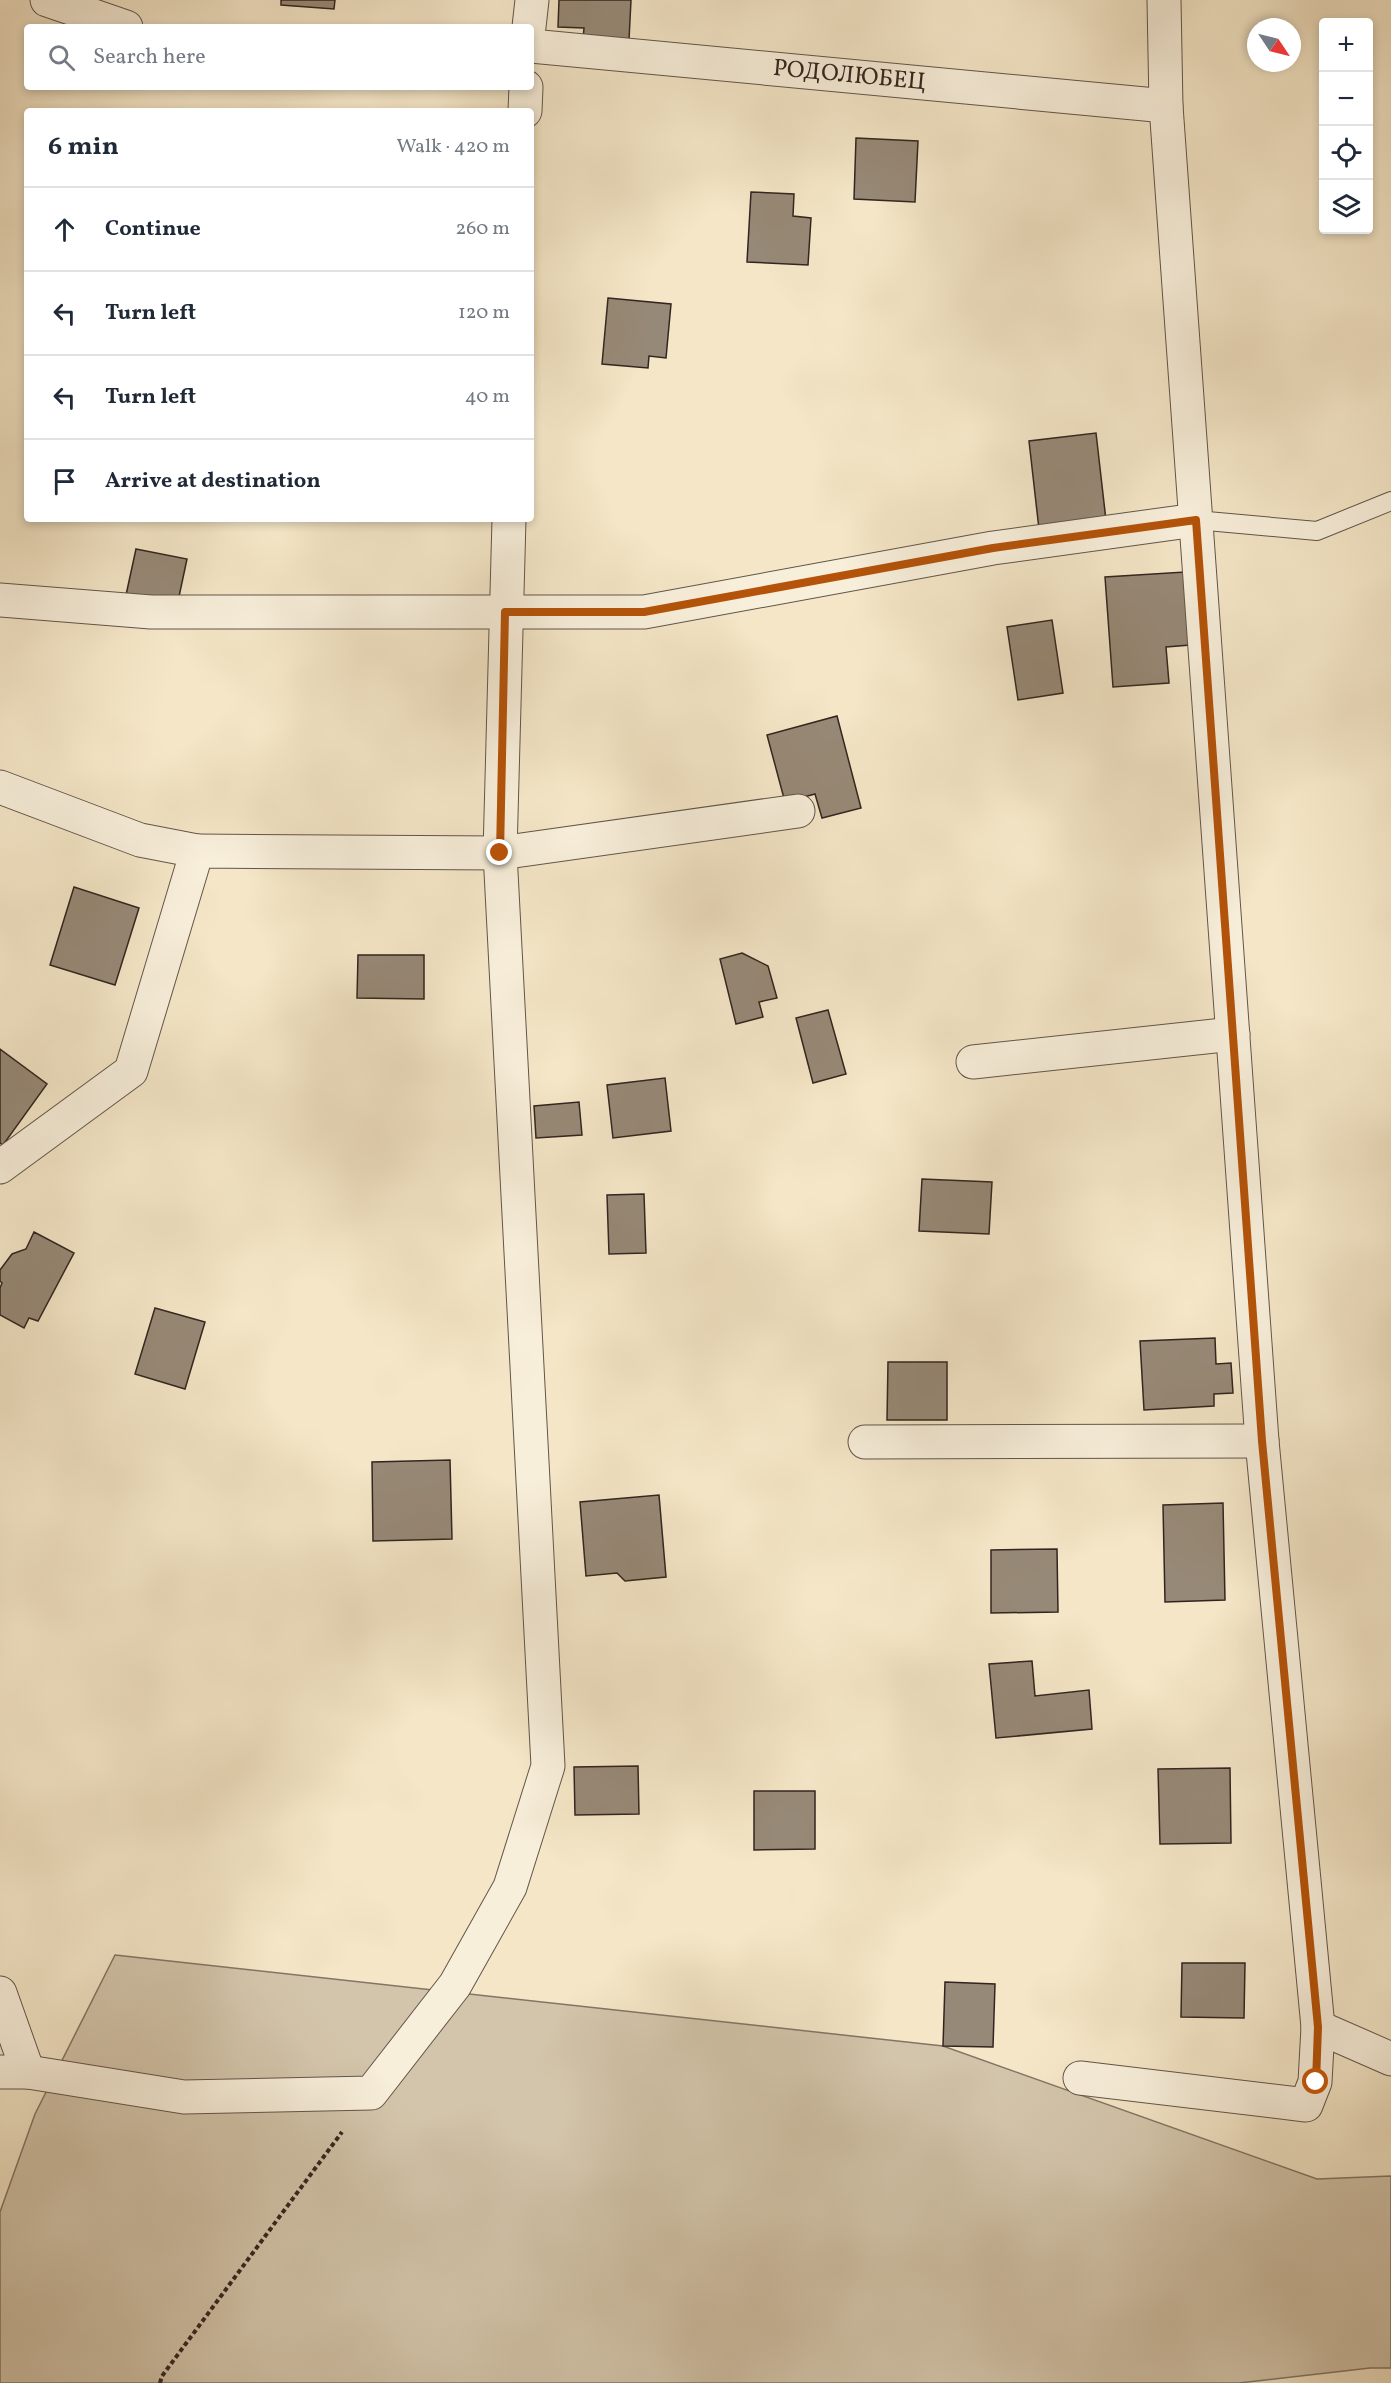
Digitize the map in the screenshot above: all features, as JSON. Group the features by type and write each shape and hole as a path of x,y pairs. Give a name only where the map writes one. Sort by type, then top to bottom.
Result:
{"street":[{"path":"47,0 117,24"},
{"path":"529,24 532,0"},
{"path":"1080,2078 1306,2105 1316,2082 1318,2027 1262,1441 1167,106 1164,0"},
{"name":"РОДОЛЮБЕЦ","path":"534,46 1167,106"},
{"path":"525,108 526,90"},
{"path":"0,600 151,612 644,612 993,548 1196,520"},
{"path":"0,1993 14,2072 184,2097 371,2093 455,1985 510,1887 548,1766 500,853 509,522"},
{"path":"0,787 140,840 197,851 500,853 798,811"},
{"path":"0,1167 131,1071 197,851"},
{"path":"973,1062 1233,1035"},
{"path":"865,1442 1262,1441"},
{"path":"1318,2027 1391,2059"}],"lane":[{"path":"1196,520 1317,531 1391,501"}],"path":[{"path":"160,2383 162,2376 371,2093"}],"shaded area":[{"path":"115,1955 943,2046 1317,2179 1391,2176 1391,2368 1370,2368 1239,2383 0,2383 0,2212 35,2114"}],"building":[{"path":"281,0 335,0 334,9 281,5"},
{"path":"559,0 631,0 629,40 583,39 584,28 558,27"},
{"path":"856,138 918,141 915,202 854,199"},
{"path":"751,192 794,194 793,216 811,218 808,265 747,262"},
{"path":"608,298 671,304 666,358 649,356 648,368 602,364"},
{"path":"1096,433 1107,529 1040,538 1029,441"},
{"path":"136,549 187,559 177,606 126,595"},
{"path":"1185,572 1190,645 1166,647 1169,683 1113,687 1105,577"},
{"path":"1052,620 1063,693 1018,700 1007,627"},
{"path":"837,716 861,808 822,818 815,794 785,802 767,735"},
{"path":"74,887 139,908 115,985 50,965"},
{"path":"742,953 768,966 777,998 759,1002 763,1017 736,1024 720,959"},
{"path":"358,955 424,955 424,999 357,998"},
{"path":"828,1010 846,1074 813,1083 796,1018"},
{"path":"0,1049 47,1084 3,1145 0,1143"},
{"path":"665,1078 671,1131 613,1138 607,1085"},
{"path":"579,1102 582,1135 536,1138 534,1106"},
{"path":"922,1179 992,1182 989,1234 919,1231"},
{"path":"644,1194 646,1253 609,1254 607,1195"},
{"path":"34,1232 74,1253 38,1321 29,1318 24,1328 0,1315 2,1283 0,1270 12,1254 26,1249"},
{"path":"155,1308 205,1322 185,1389 135,1374"},
{"path":"1215,1338 1216,1364 1231,1363 1233,1393 1214,1394 1214,1406 1144,1410 1140,1341"},
{"path":"888,1362 947,1362 947,1420 887,1420"},
{"path":"450,1460 452,1539 373,1541 372,1462"},
{"path":"659,1495 666,1577 625,1581 617,1573 586,1576 580,1502"},
{"path":"1223,1503 1225,1600 1165,1602 1163,1505"},
{"path":"1057,1549 1058,1612 991,1613 991,1550"},
{"path":"1032,1661 1035,1696 1089,1690 1092,1729 996,1738 989,1664"},
{"path":"638,1766 639,1814 575,1815 574,1767"},
{"path":"1230,1768 1231,1843 1160,1844 1158,1769"},
{"path":"754,1791 815,1791 815,1849 754,1850"},
{"path":"1182,1963 1245,1963 1244,2018 1181,2017"},
{"path":"945,1982 995,1984 993,2047 943,2046"}],"route":[{"path":"500,853 505,612 644,612 993,548 1196,520 1262,1441 1318,2027 1316,2082"}]}
